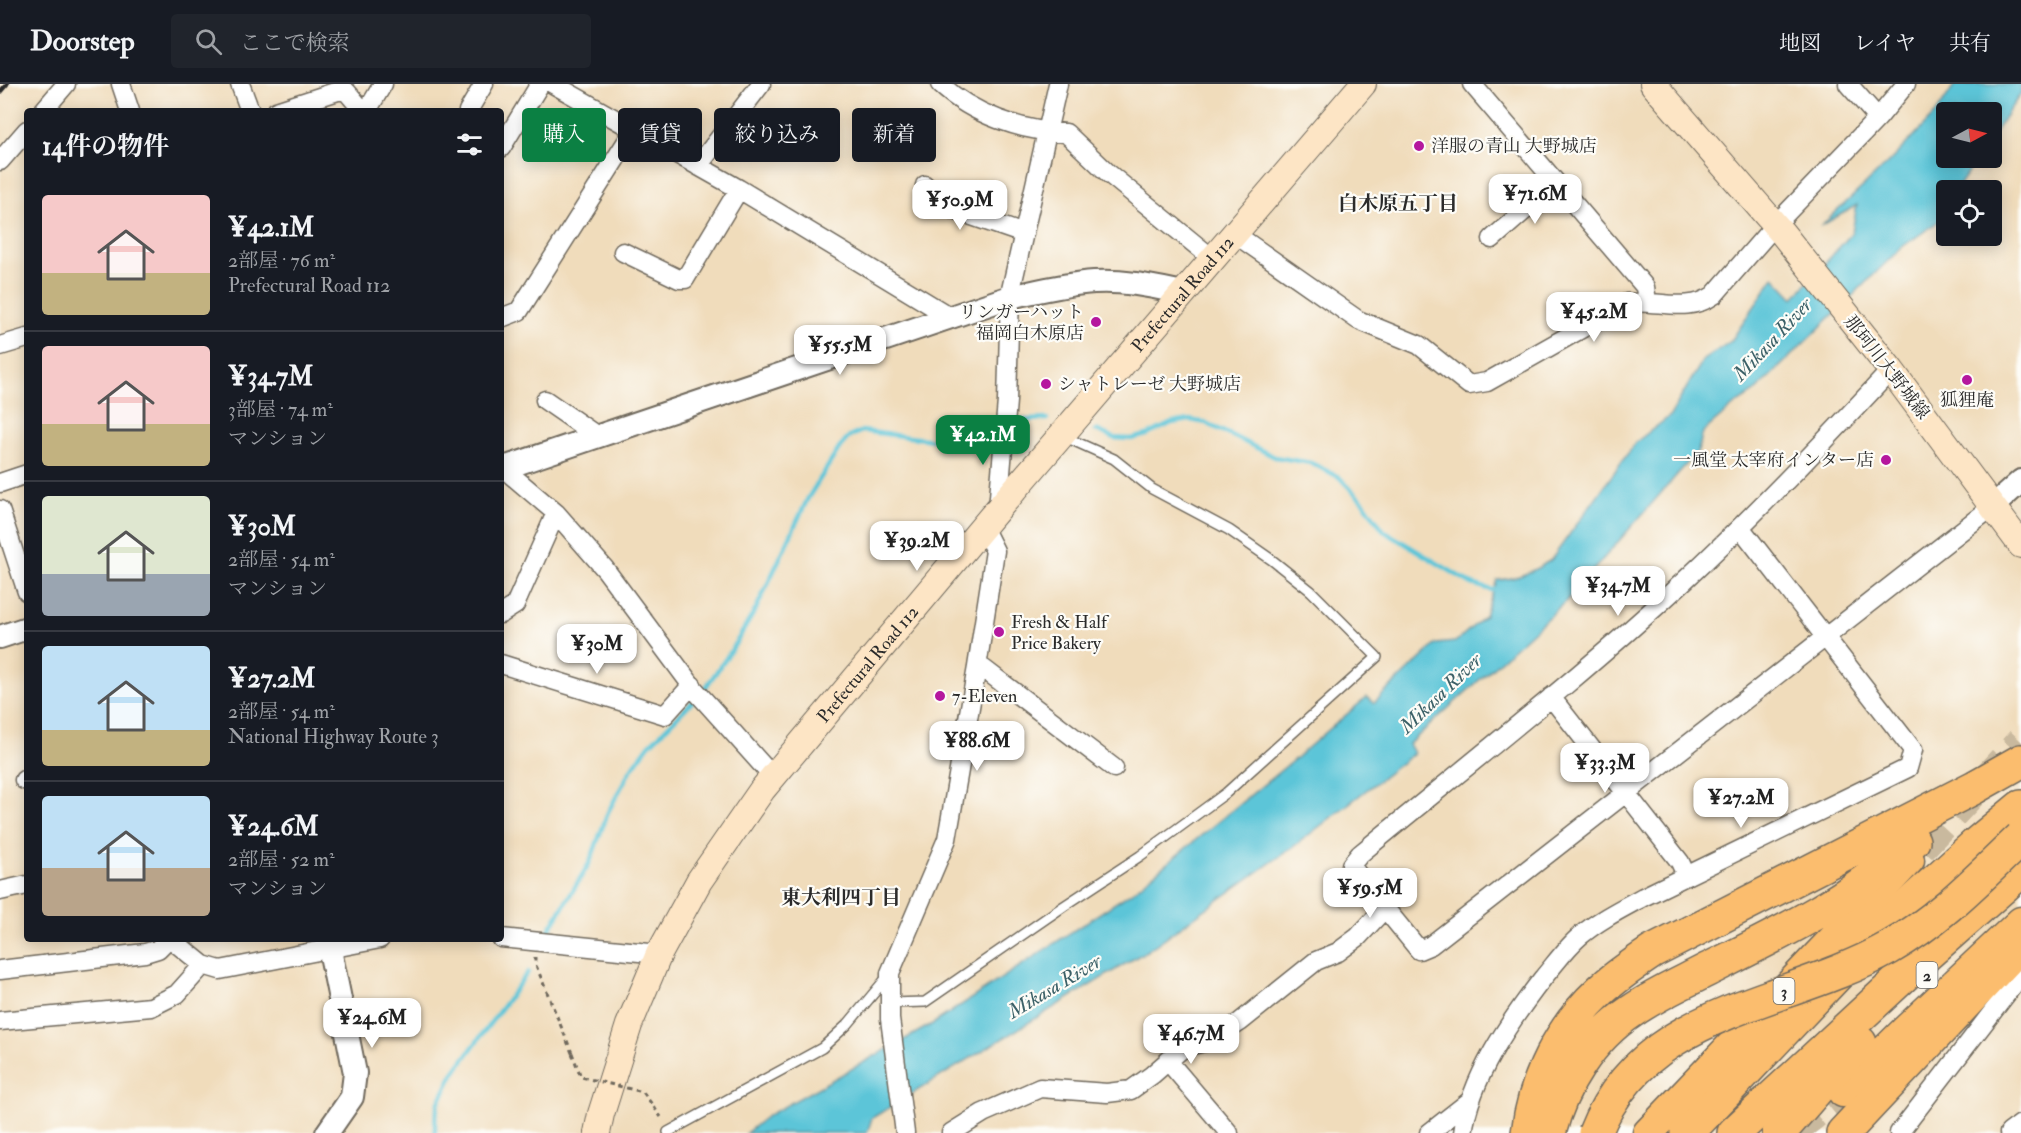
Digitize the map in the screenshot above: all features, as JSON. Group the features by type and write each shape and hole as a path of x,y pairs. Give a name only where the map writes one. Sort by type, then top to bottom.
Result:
{"highway":[{"path":"1528,1133 1536,1093 1563,1035 1599,992 1624,971 1652,952 2021,762"},
{"path":"1687,1133 1871,939 1975,845 2021,807"},
{"path":"1595,1133 1601,1116 1615,1094 1633,1072 1654,1053 1709,1019 1822,978 1887,949 1916,932 1949,906 2021,838"},
{"path":"1549,1133 1565,1088 1585,1057 1606,1033 1630,1012 1660,994 1826,908 1917,845"},
{"name":"3","path":"1648,1133 1917,845"},
{"path":"1779,1133 1832,1072 1926,955 2021,871"},
{"name":"2","path":"1832,1072 2021,879"},
{"path":"1734,1133 1832,1072 1906,1030 2021,922"},
{"path":"1843,1133 2021,944"}],"main road":[{"name":"Prefectural Road 112","path":"597,1133 629,1025 659,954 699,881 762,790 1061,435 1363,84"},
{"name":"那珂川大野城線","path":"1653,84 1779,229 1892,370 2021,545"}],"street":[{"path":"46,108 66,84"},
{"path":"121,84 129,108"},
{"path":"240,84 249,108"},
{"path":"367,108 383,84"},
{"path":"470,108 484,84"},
{"path":"504,143 540,84"},
{"path":"553,84 618,121"},
{"path":"698,166 761,84"},
{"path":"940,84 948,92 994,119 1047,132 1066,133 1108,173 1213,259"},
{"path":"904,1133 890,1011 890,973 946,839 977,668 995,551 991,518 1005,421 1010,297 1058,84"},
{"path":"1472,84 1645,287 1647,302"},
{"path":"1848,84 1878,118"},
{"path":"1235,234 1358,320 1419,345 1469,385 1487,382 1627,303 1647,302 1687,306 1704,302 1714,295 1779,229 1906,84"},
{"path":"285,108 341,90 347,92 362,108"},
{"path":"0,161 24,133"},
{"path":"504,317 519,311 618,155"},
{"path":"691,162 740,189 952,318"},
{"path":"1492,240 1556,183"},
{"path":"925,185 943,206 1024,234"},
{"path":"623,252 680,279 685,279 740,189"},
{"path":"504,466 1010,297 1058,286 1096,282 1137,284 1183,293"},
{"path":"0,346 24,339"},
{"path":"1892,370 1740,527 1614,644 1360,854 1352,865 1419,950 1425,948 1626,793 1992,507 2021,481"},
{"path":"545,400 597,436"},
{"path":"504,469 556,513 605,570 697,692 773,777"},
{"path":"0,483 24,475"},
{"path":"0,510 24,583"},
{"path":"504,612 515,605 556,513"},
{"path":"1463,1133 1472,1100 1496,1047 1534,990 1579,937 1604,918 1686,875 1908,768 1912,750 1740,527"},
{"path":"0,636 24,629"},
{"path":"504,665 665,715 697,692"},
{"path":"977,668 984,669 1114,768"},
{"path":"1551,697 1680,862 1686,875"},
{"path":"0,891 24,886"},
{"path":"951,1133 983,1113 1040,1088 1107,1093 1131,1090 1152,1076 1184,1047 1212,1041 1240,1022 1316,961 1338,952 1358,937 1385,908"},
{"path":"504,938 659,954"},
{"path":"0,970 145,953 158,949 166,942"},
{"path":"173,942 203,965 220,970 366,942"},
{"path":"327,1133 352,1097 355,1073 330,950"},
{"path":"0,1021 151,1007 177,994 203,965"},
{"path":"1899,1133 2021,975"},
{"path":"1168,1061 1229,1133"},
{"path":"1429,1133 1472,1100"},
{"path":"2009,1133 2021,1124"}],"lane":[{"path":"890,1011 925,1002 1149,849 1226,793 1377,657 1311,591 1272,560 1229,530 1152,489 1114,459 1061,435"},
{"path":"668,1132 822,1048 848,1024 890,973"}],"path":[{"path":"534,942 535,963 581,1077 644,1092 661,1117"}],"water":[{"path":"1955,84 2021,84 2021,93 2002,121 2002,102 1943,102"},
{"name":"Mikasa River","path":"1936,113 1936,168 1971,168 1963,180 1936,180 1936,223 1902,247 1753,393 1737,403 1703,432 1698,451 1566,601 1409,744 1414,753 1297,844 1148,950 872,1118 867,1133 746,1133 767,1116 934,1023 1132,892 1367,697 1374,703 1436,644 1455,642 1485,616 1497,580 1526,574 1551,560 1636,442 1670,416 1703,360 1731,341 1774,277 1794,298 1852,233 1857,205 1821,226 1887,164"}],"waterway":[{"path":"1010,421 1047,419"},
{"path":"1096,430 1114,438 1131,439 1147,435 1172,423 1190,420 1206,423 1275,457 1311,463 1339,477 1365,504 1384,531 1472,584 1492,590 1498,589"},
{"path":"703,691 731,651 756,609 808,498 840,447 849,437 862,431 933,440 1001,422"},
{"path":"546,935 590,862 608,812 630,771 649,745 697,697"},
{"path":"435,1133 438,1104 453,1074 528,972"}],"tunnel":[{"path":"1921,848 2021,741"},
{"path":"1792,1132 1843,1092"}],"railway":[{"path":"0,92 7,84"}],"place":[{"name":"洋服の青山 大野城店","path":"1419,146"},
{"name":"リンガーハット 福岡白木原店","path":"1096,322"},
{"name":"狐狸庵","path":"1967,380"},
{"name":"シャトレーゼ 大野城店","path":"1046,384"},
{"name":"一風堂 太宰府インター店","path":"1886,460"},
{"name":"Fresh & Half Price Bakery","path":"999,632"},
{"name":"7-Eleven","path":"940,696"}],"district":[{"name":"白木原五丁目","path":"1398,203"},
{"name":"東大利四丁目","path":"841,897"}]}
